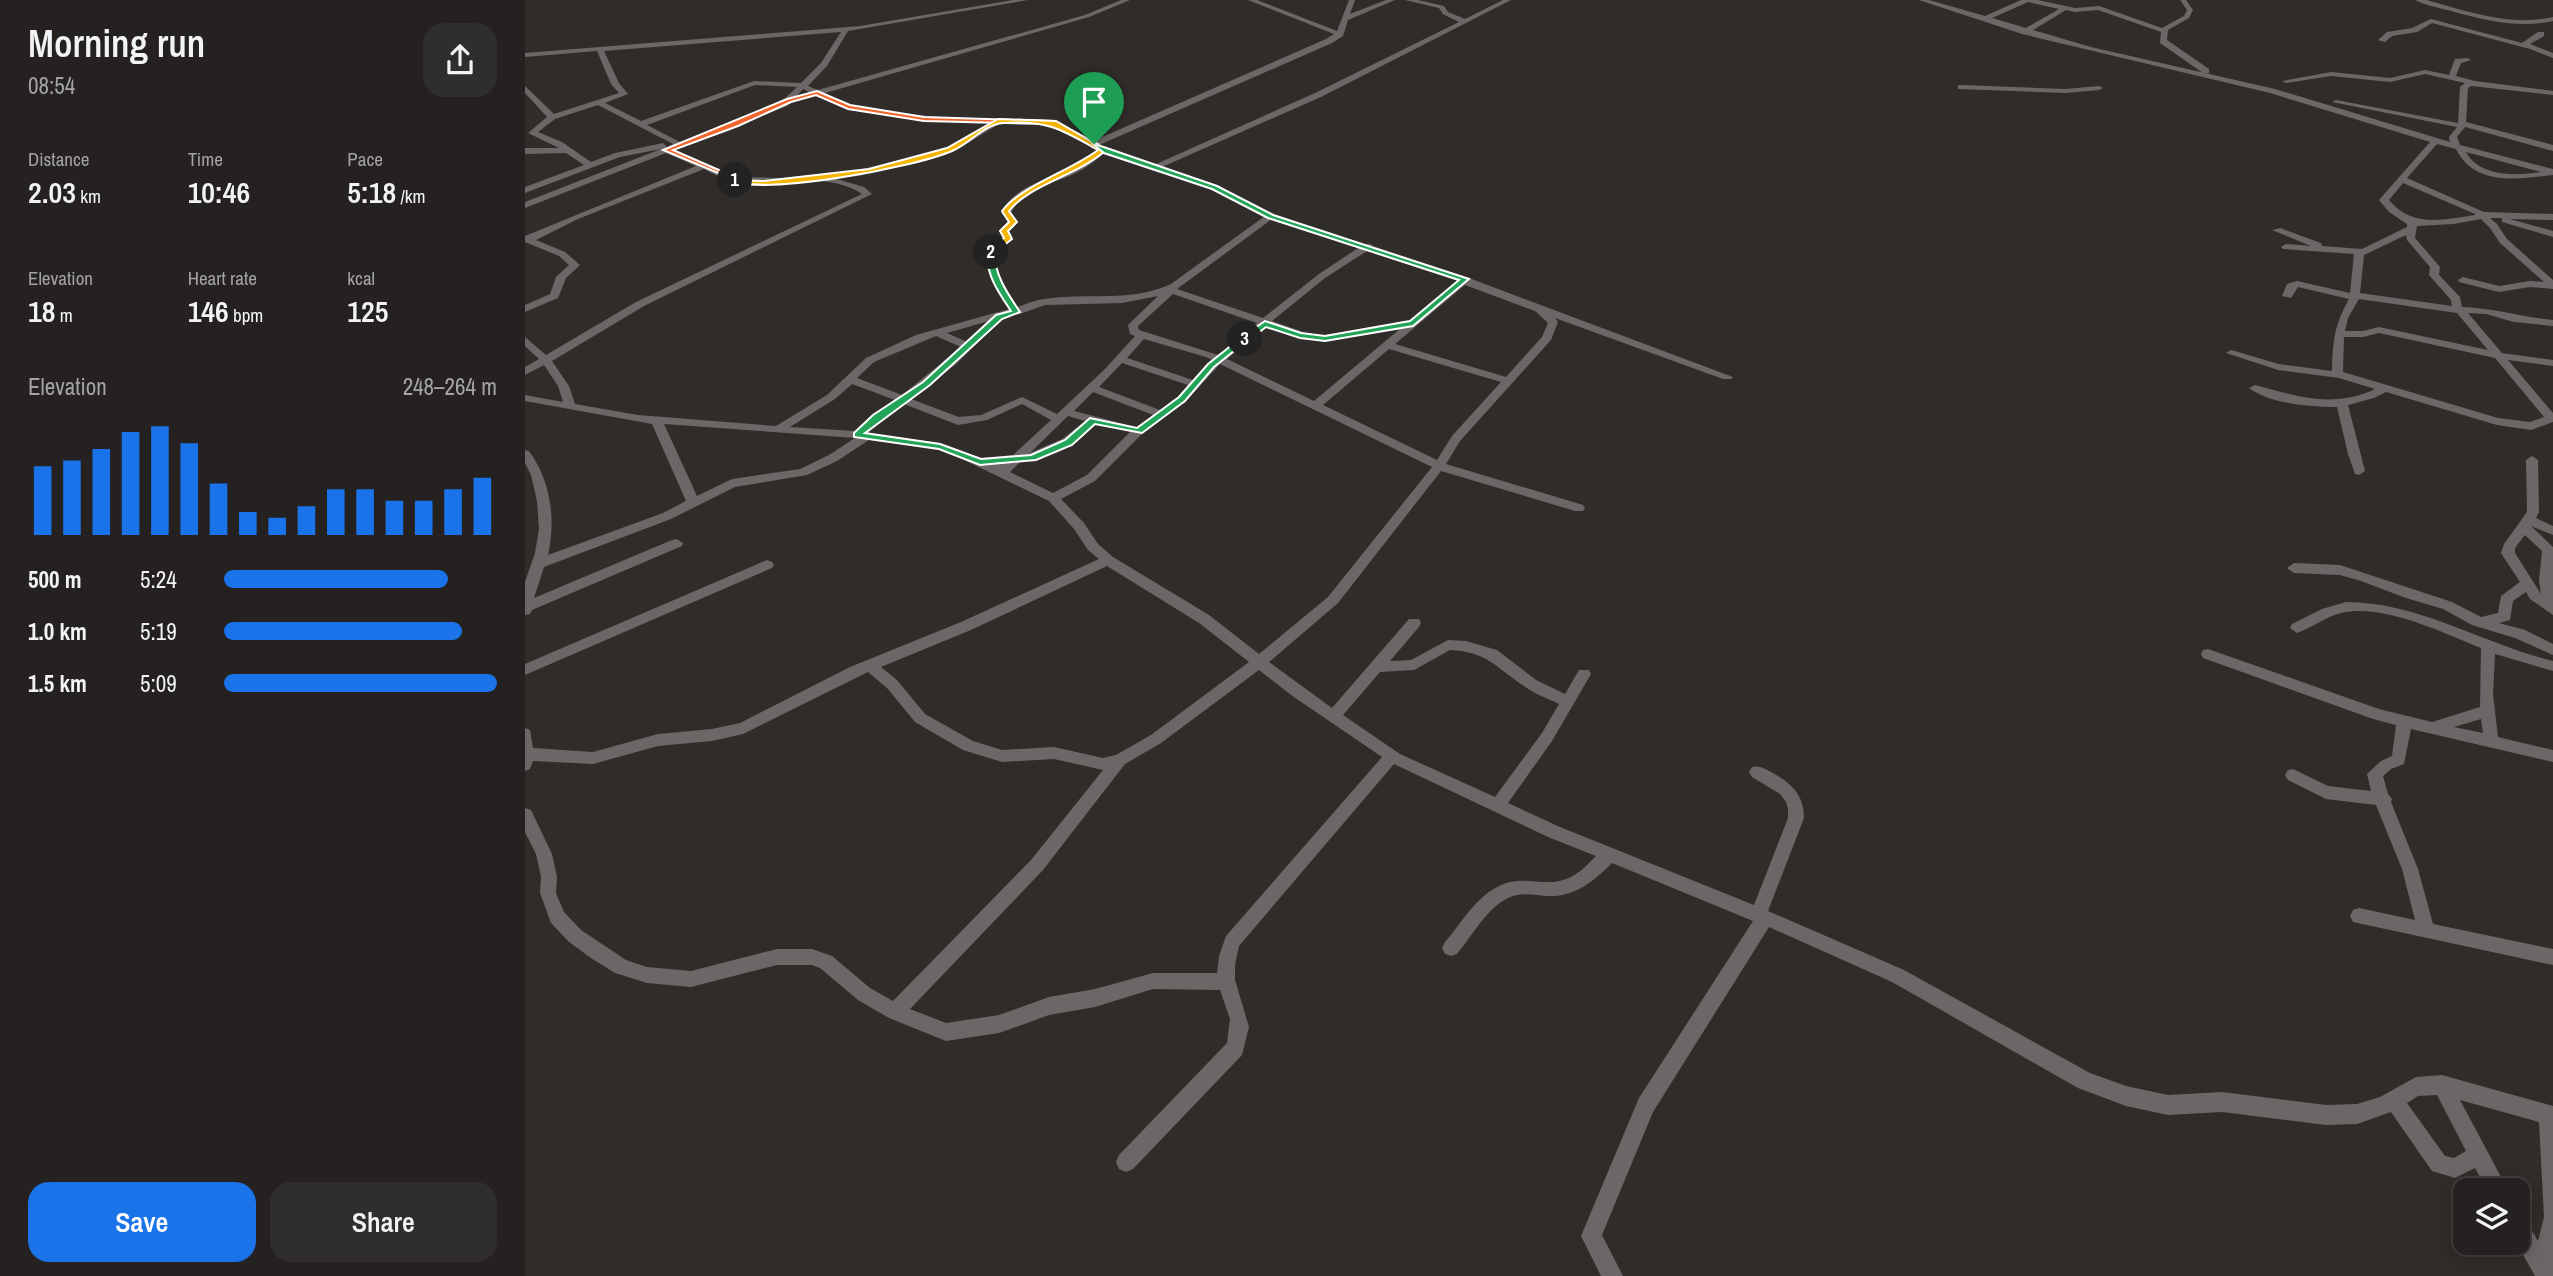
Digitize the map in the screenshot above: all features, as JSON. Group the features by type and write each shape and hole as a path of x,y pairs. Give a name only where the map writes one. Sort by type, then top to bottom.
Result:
{"street":[{"path":"525,55 846,29 904,22 1025,0"},
{"path":"525,205 736,125 789,101 1087,16 1127,0"},
{"path":"1251,0 1339,34"},
{"path":"1016,312 999,286 990,262 991,252 1008,239 1004,231 1013,222 1006,213 1007,208 1028,190 1078,168 1098,147 1339,34 1352,0"},
{"path":"1344,19 1392,0"},
{"path":"1408,0 1442,8 1445,13 1464,21"},
{"path":"1154,168 1318,95 1508,0"},
{"path":"1922,0 2025,32 2260,88 2435,141 2552,172"},
{"path":"1983,20 2028,0 2065,8 2094,8"},
{"path":"2072,0 2164,30 2187,17 2190,10 2183,0"},
{"path":"2418,0 2516,22 2537,23 2553,19"},
{"path":"2025,32 2065,8"},
{"path":"2382,40 2390,34 2414,30 2431,21 2553,56"},
{"path":"789,101 824,64 846,29"},
{"path":"2164,30 2163,41 2169,47 2216,77"},
{"path":"2528,47 2525,44 2541,34"},
{"path":"590,165 568,150 532,133 552,117 624,94 615,84 600,49"},
{"path":"2452,77 2458,61 2467,60"},
{"path":"2286,81 2331,74 2391,80 2425,72 2472,82 2553,93"},
{"path":"2472,82 2463,87 2462,125 2452,137 2467,161 2494,173 2526,178 2552,172"},
{"path":"641,124 754,83 804,85 848,107 891,114 957,121 1054,122 1098,147 1214,187 1271,216 1465,279 1463,281"},
{"path":"1961,87 2059,91 2099,88"},
{"path":"2260,88 2281,89 2462,125 2553,148"},
{"path":"525,89 552,117"},
{"path":"600,103 678,145"},
{"path":"667,150 748,182 819,177 859,173 950,150 998,121"},
{"path":"2411,226 2392,211 2384,200 2435,141"},
{"path":"525,190 590,165 645,148 678,145"},
{"path":"525,152 568,150"},
{"path":"527,239 703,166"},
{"path":"525,372 640,304 868,194 862,189 819,177"},
{"path":"2404,180 2484,215 2553,234"},
{"path":"2484,215 2503,241 2553,285"},
{"path":"2286,247 2359,252 2411,226 2484,215 2553,217"},
{"path":"1271,216 1173,288 1133,325 1133,330 1141,336 1219,360 1439,466 1579,508"},
{"path":"2231,353 2278,367 2337,375 2497,421 2531,426 2553,419 2511,373 2501,356 2459,310 2456,299 2436,279 2435,267 2410,238 2411,226"},
{"path":"2277,230 2339,252"},
{"path":"2395,236 2415,245"},
{"path":"525,310 554,296 561,277 575,265 562,254 527,239"},
{"path":"1053,498 1091,478 1138,431 1182,399 1219,360 1322,276 1368,246"},
{"path":"2337,375 2339,334 2355,295 2359,252"},
{"path":"2463,280 2499,289 2530,284 2553,285"},
{"path":"1463,281 1727,377"},
{"path":"1316,405 1463,281"},
{"path":"2287,296 2291,286 2297,285 2459,310 2487,311 2514,319 2553,323"},
{"path":"779,428 831,397 877,356 937,332 1056,300 1133,298 1173,288 1300,336 1325,338 1413,323"},
{"path":"895,1012 1037,865 1121,760 1156,739 1261,661 1333,600 1439,466 1455,439 1509,381 1552,329 1553,322 1540,310"},
{"path":"538,564 694,504 732,483 803,472 833,458 901,400 927,383 999,317"},
{"path":"2339,334 2363,334 2379,330 2501,356 2553,363"},
{"path":"937,332 967,346"},
{"path":"1002,472 1141,336"},
{"path":"525,340 560,380 570,405"},
{"path":"1388,345 1509,381"},
{"path":"1120,359 1195,384"},
{"path":"850,379 964,422 1025,401 1061,416 1093,420 1138,431"},
{"path":"1090,387 1161,414"},
{"path":"2255,388 2299,403 2341,402 2365,398 2386,388"},
{"path":"1077,400 1104,392"},
{"path":"525,398 656,420 862,435 940,447 980,462 1053,498 1079,526 1093,547 1108,560 1204,619 1333,717 1392,756 1554,832 1761,916 1898,976 2085,1081 2126,1096 2168,1105 2222,1101 2326,1115 2357,1114 2416,1087 2442,1085 2550,1115 2553,1217 2545,1272"},
{"path":"2341,402 2347,417 2351,451 2359,471"},
{"path":"803,430 806,413"},
{"path":"656,420 694,504"},
{"path":"980,462 1017,460 1052,452 1069,443 1093,420"},
{"path":"525,454 534,466 542,495 544,533 525,609"},
{"path":"2532,460 2533,512 2508,547 2508,553 2535,596 2553,608"},
{"path":"2526,522 2553,531"},
{"path":"2526,522 2527,532 2548,549 2549,561 2544,581 2553,608"},
{"path":"525,609 677,543"},
{"path":"525,754 593,758 658,740 728,732 764,718 869,664 966,626 1108,560"},
{"path":"525,670 767,565"},
{"path":"2294,568 2340,570 2366,578 2411,596 2447,605 2477,621 2520,634 2553,650"},
{"path":"2477,621 2501,619 2507,612 2507,599 2510,594 2527,584"},
{"path":"2297,628 2339,608 2368,608 2409,618 2553,666"},
{"path":"1333,717 1415,623"},
{"path":"1377,667 1414,665 1448,645 1466,646 1492,654 1531,684 1567,701"},
{"path":"2488,646 2487,711 2491,741"},
{"path":"2208,654 2404,722 2553,756"},
{"path":"869,664 892,684 920,718 968,746 1014,757 1054,753 1093,763 1121,760"},
{"path":"1498,805 1528,767 1584,674"},
{"path":"2429,729 2487,711"},
{"path":"2404,722 2399,760 2386,765 2375,774 2374,785 2383,799 2408,863 2426,930"},
{"path":"525,734 525,765"},
{"path":"1126,1162 1235,1048 1240,1036 1239,1014 1226,982 1225,963 1232,942 1392,756"},
{"path":"1612,1276 1591,1236 1599,1211 1646,1105 1761,916 1796,818 1798,805 1793,796 1757,772"},
{"path":"2293,775 2326,792 2383,799"},
{"path":"525,815 544,854 549,877 548,894 557,917 575,936 621,967 647,975 691,979 776,957 812,957 826,962 864,994 895,1012 946,1032 999,1024 1049,1006 1095,998 1153,981 1226,982"},
{"path":"1451,948 1500,893 1528,885 1550,889 1568,887 1587,876 1611,854"},
{"path":"2359,916 2553,957"},
{"path":"2442,1085 2491,1178"},
{"path":"2393,1099 2439,1164 2455,1168 2478,1155"},
{"path":"2530,1246 2545,1272"}],"route":[{"path":"1094,144 1054,122 1026,120 924,119 848,107 817,93 789,101 736,125 667,150 737,180 764,183 859,173 950,150 998,121 1054,122 1067,128 1094,144 1103,150 1078,168 1028,190 1007,208 1006,213 1013,222 1004,231 1008,239 1004,245 991,252 990,262 999,286 1016,312 999,317 927,383 877,417 857,435 940,447 980,462 1032,458 1052,452 1069,443 1093,420 1138,431 1182,399 1211,366 1265,323 1290,333 1315,338 1413,323 1465,279 1271,216 1241,198 1214,187 1106,152 1103,150 1099,148 1094,144"}]}
